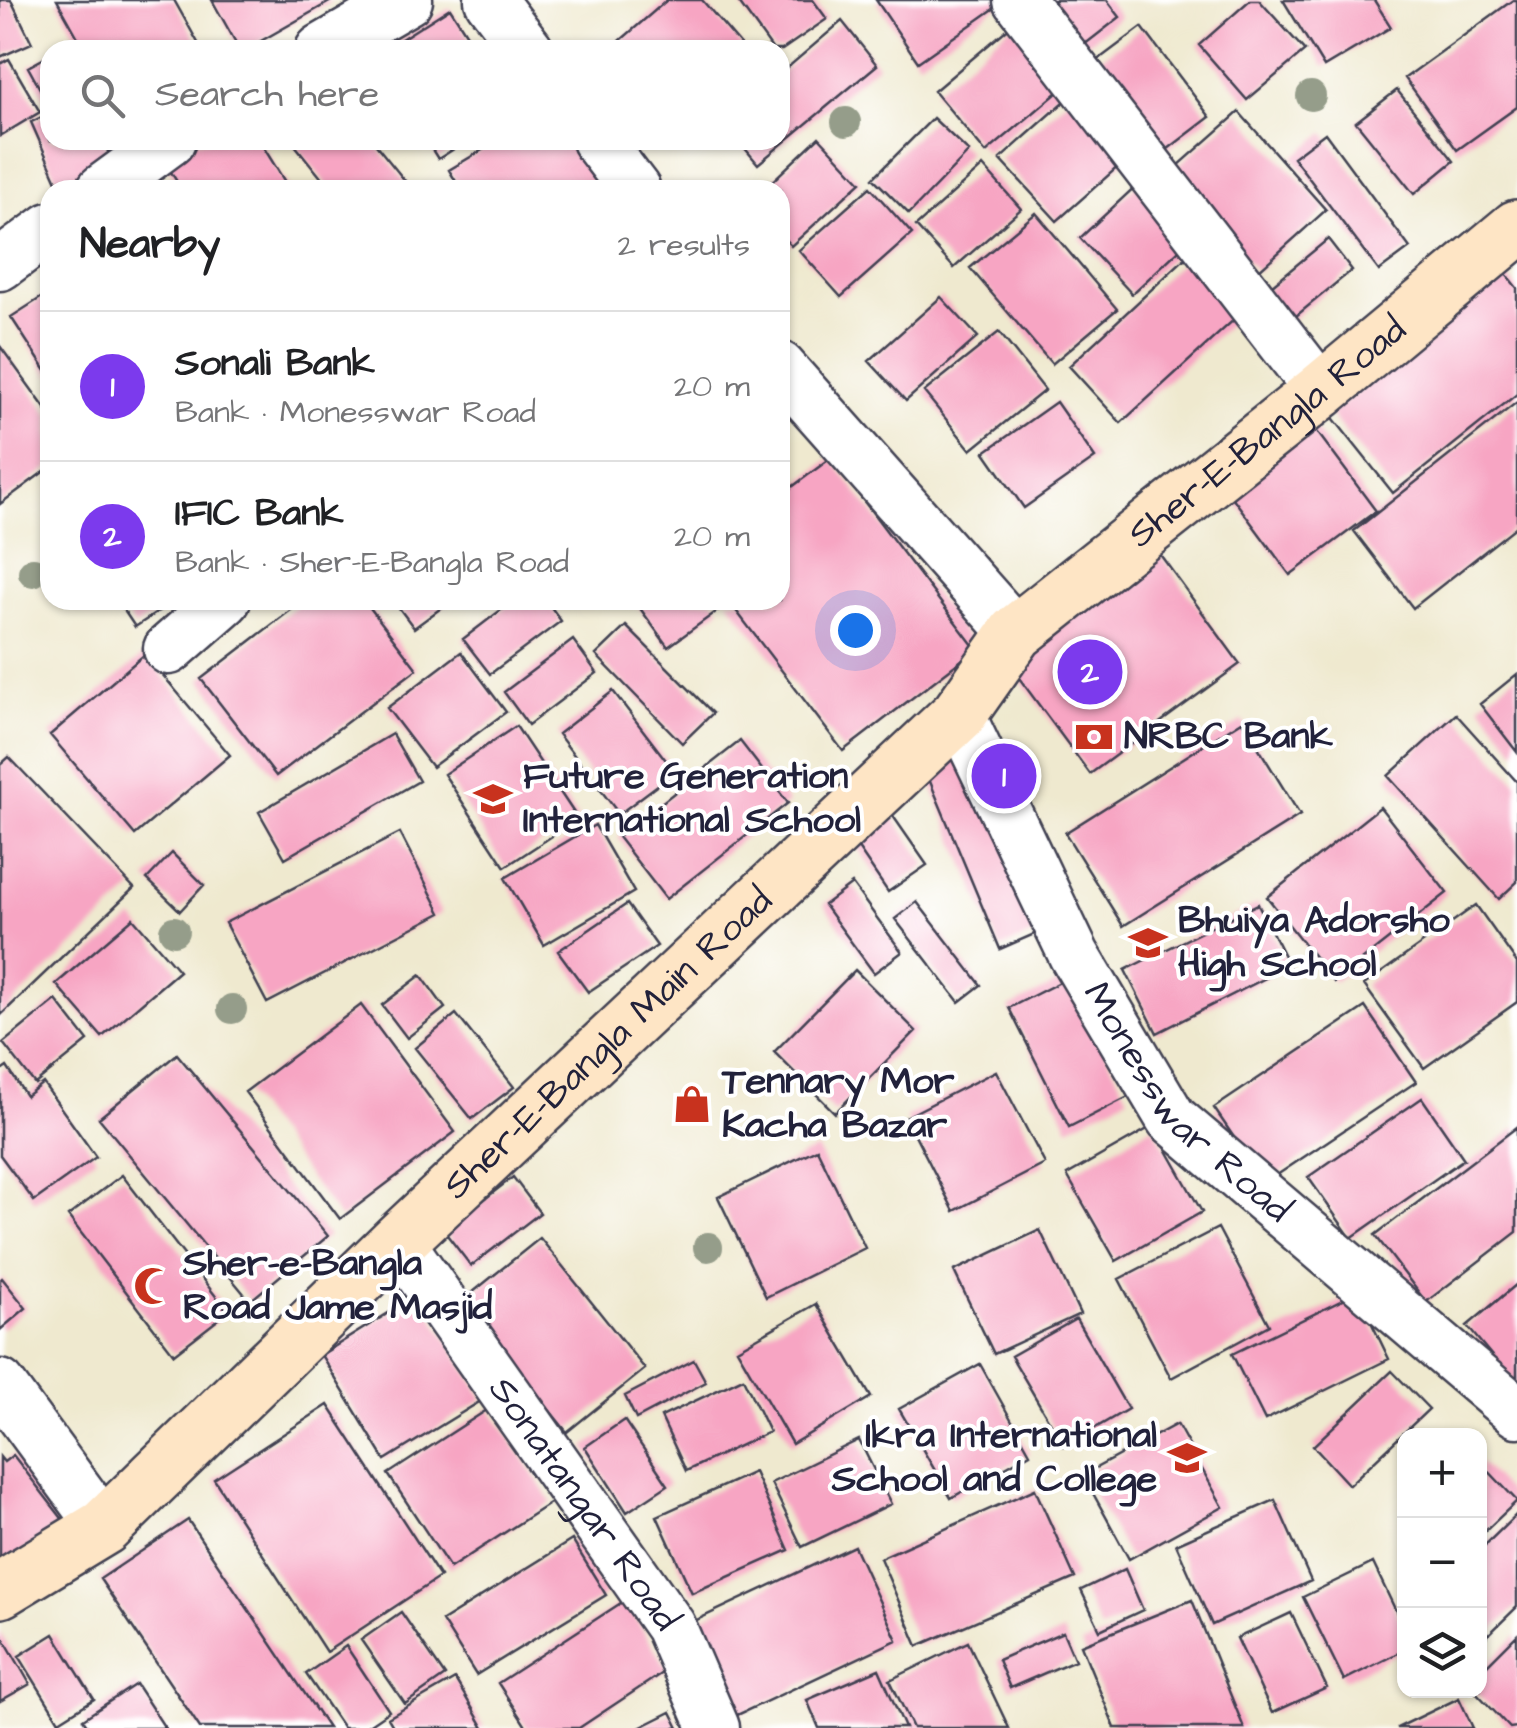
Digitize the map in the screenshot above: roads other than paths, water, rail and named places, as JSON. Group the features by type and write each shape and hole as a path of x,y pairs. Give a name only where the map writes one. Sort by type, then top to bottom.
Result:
{"street":[{"path":"337,40 407,0"},
{"path":"490,0 520,40"},
{"path":"1019,0 1322,390"},
{"path":"116,180 156,150"},
{"path":"604,150 626,180"},
{"name":"Sher-E-Bangla Road","path":"1016,633 1322,390 1517,228"},
{"path":"0,264 40,235"},
{"path":"790,378 1016,633"},
{"path":"170,649 214,610"},
{"name":"Sher-E-Bangla Main Road","path":"0,1590 104,1527 398,1241 959,714 1016,633"},
{"name":"Monesswar Road","path":"959,714 1074,955 1171,1118 1517,1412"},
{"name":"Sonatangar Road","path":"398,1241 670,1626 714,1728"},
{"path":"0,1385 104,1527"}],"place":[{"name":"IFIC Bank","path":"1090,672"},
{"name":"NRBC Bank","path":"1094,737"},
{"name":"Sonali Bank","path":"1004,776"},
{"name":"Future Generation International School","path":"493,799"},
{"name":"Bhuiya Adorsho High School","path":"1148,943"},
{"name":"Tennary Mor Kacha Bazar","path":"692,1104"},
{"name":"Sher-e-Bangla Road Jame Masjid","path":"153,1286"},
{"name":"Ikra International School and College","path":"1187,1458"}]}
